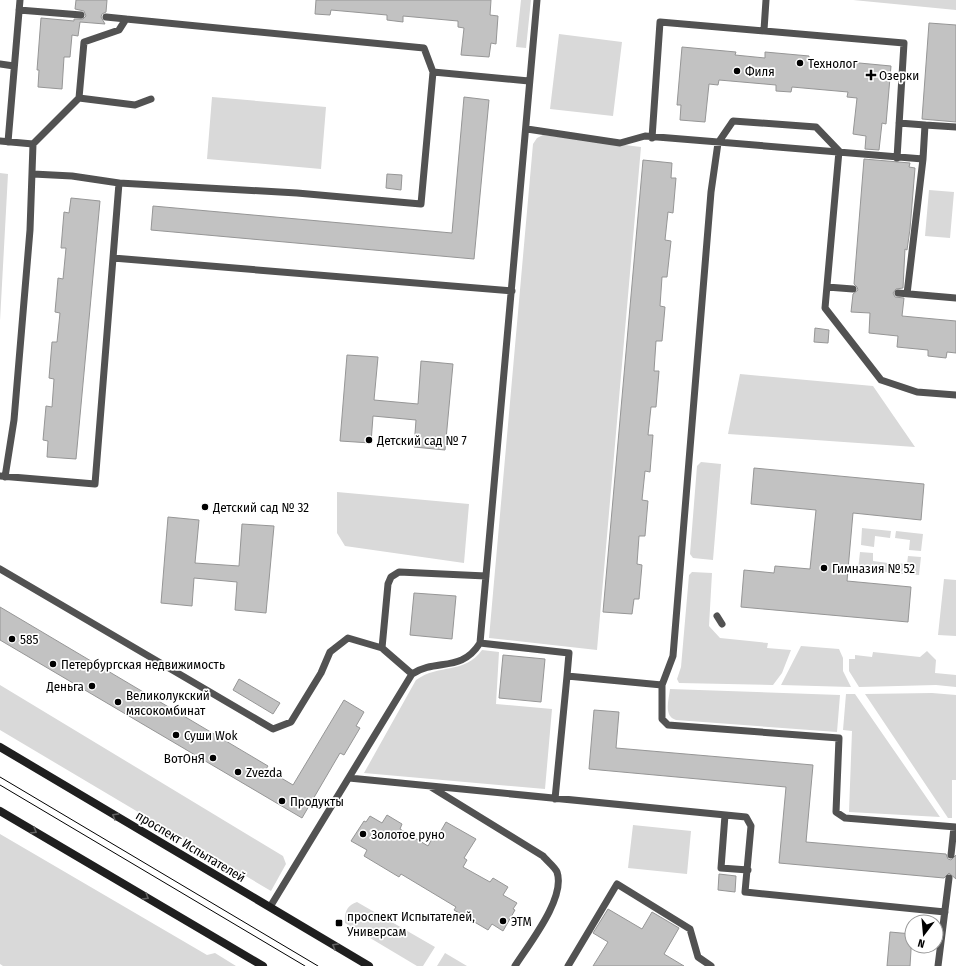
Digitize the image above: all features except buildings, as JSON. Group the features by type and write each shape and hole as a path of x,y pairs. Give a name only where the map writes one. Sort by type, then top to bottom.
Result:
{"main road":[{"name":"проспект Испытателей","path":"0,747 369,966"},
{"path":"0,811 263,966"}],"lane":[{"path":"8,142 20,0"},
{"path":"270,907 412,674 422,668 459,662 470,656 480,643 527,129 529,81 537,0"},
{"path":"764,30 766,0"},
{"path":"19,10 80,15"},
{"path":"33,174 72,176 119,183 297,193 421,204 433,72 424,48 106,17"},
{"path":"119,183 95,484 2,477 14,420 34,144 79,98 84,42 119,30 126,19"},
{"path":"652,138 660,22 764,30 904,43 897,158"},
{"path":"0,64 14,66"},
{"path":"433,72 529,81"},
{"path":"79,98 135,105 151,99"},
{"path":"951,855 955,827 845,818 836,812 839,738 668,726 662,719 662,685 673,656 711,192 718,143 733,121 816,127 839,151 825,308 881,380 917,392 956,395"},
{"path":"899,124 956,128"},
{"path":"907,294 926,126"},
{"path":"527,129 620,142 645,136 652,138 839,151 897,158 923,159"},
{"path":"0,142 34,144"},
{"path":"113,258 512,291"},
{"path":"827,287 853,289"},
{"path":"898,293 956,298"},
{"path":"0,569 273,729 291,722 321,673 330,652 348,638 382,648 412,674"},
{"path":"382,648 388,584 391,576 399,572 486,576"},
{"path":"717,616 722,624"},
{"path":"480,643 570,654 555,799"},
{"path":"567,676 662,685"},
{"path":"349,778 746,817 751,826 745,892 945,912"},
{"path":"429,785 543,856 557,871 559,885 555,902 514,966"},
{"path":"725,815 721,868 748,870"},
{"path":"938,966 949,878"},
{"path":"568,966 616,884 690,930 698,957 711,966"}],"shaded area":[{"path":"521,0 531,0 526,48 516,47"},
{"path":"853,0 956,0 956,10"},
{"path":"559,34 622,42 613,116 550,109"},
{"path":"212,97 326,107 321,169 207,159"},
{"path":"543,135 641,147 597,650 489,638 533,144 537,138"},
{"path":"0,173 8,174 0,321"},
{"path":"929,190 954,192 950,238 925,236"},
{"path":"740,374 873,386 915,447 728,434"},
{"path":"701,462 721,464 713,560 693,558 690,554 697,466"},
{"path":"337,492 469,504 464,563 345,546 337,533"},
{"path":"862,528 891,531 890,538 875,536 874,547 861,545"},
{"path":"896,531 923,534 921,551 909,550 910,540 895,538"},
{"path":"860,552 873,553 873,561 888,563 887,572 858,570"},
{"path":"908,556 921,557 919,575 892,573 893,563 907,564"},
{"path":"692,572 712,573 709,626 720,638 768,643 767,648 791,650 782,673 773,685 679,683 677,679 681,667 689,575"},
{"path":"944,579 956,580 956,636 938,635"},
{"path":"801,646 839,649 843,658 843,671 851,687 781,685"},
{"path":"482,650 499,652 496,704 552,709 545,789 364,773 416,680 434,672 467,663 475,658"},
{"path":"927,651 936,660 935,673 956,675 956,687 936,685 859,687 849,671 849,659 855,659 855,655 872,657 873,652 920,657"},
{"path":"0,685 283,856 286,864 271,891 0,730"},
{"path":"670,689 840,695 837,732 676,720 669,715 668,711"},
{"path":"932,693 956,695 956,780 952,780 952,818 948,818 865,694"},
{"path":"846,694 855,694 940,817 849,812 852,731 843,730"},
{"path":"633,825 691,831 687,874 628,868"},
{"path":"0,834 207,955 215,953 236,966 3,966 0,964"},
{"path":"357,902 435,947 423,966 417,966 345,923 347,910 351,905"},
{"path":"445,953 467,966 437,966"}],"tram line":[{"path":"0,777 318,966"},
{"path":"0,785 305,966"}],"place":[{"name":"Технолог","path":"800,63"},
{"name":"Филя","path":"737,71"},
{"name":"Озерки","path":"871,75"},
{"name":"Детский сад № 7","path":"369,440"},
{"name":"Детский сад № 32","path":"205,507"},
{"name":"Гимназия № 52","path":"824,568"},
{"name":"585","path":"12,639"},
{"name":"Петербургская недвижимость","path":"53,664"},
{"name":"Деньга","path":"92,686"},
{"name":"Великолукский мясокомбинат","path":"118,702"},
{"name":"Суши Wok","path":"176,735"},
{"name":"ВотОнЯ","path":"213,758"},
{"name":"Zvezda","path":"238,772"},
{"name":"Продукты","path":"282,801"},
{"name":"Золотое руно","path":"363,834"},
{"name":"ЭТМ","path":"503,921"},
{"name":"проспект Испытателей, Универсам","path":"339,923"}]}
